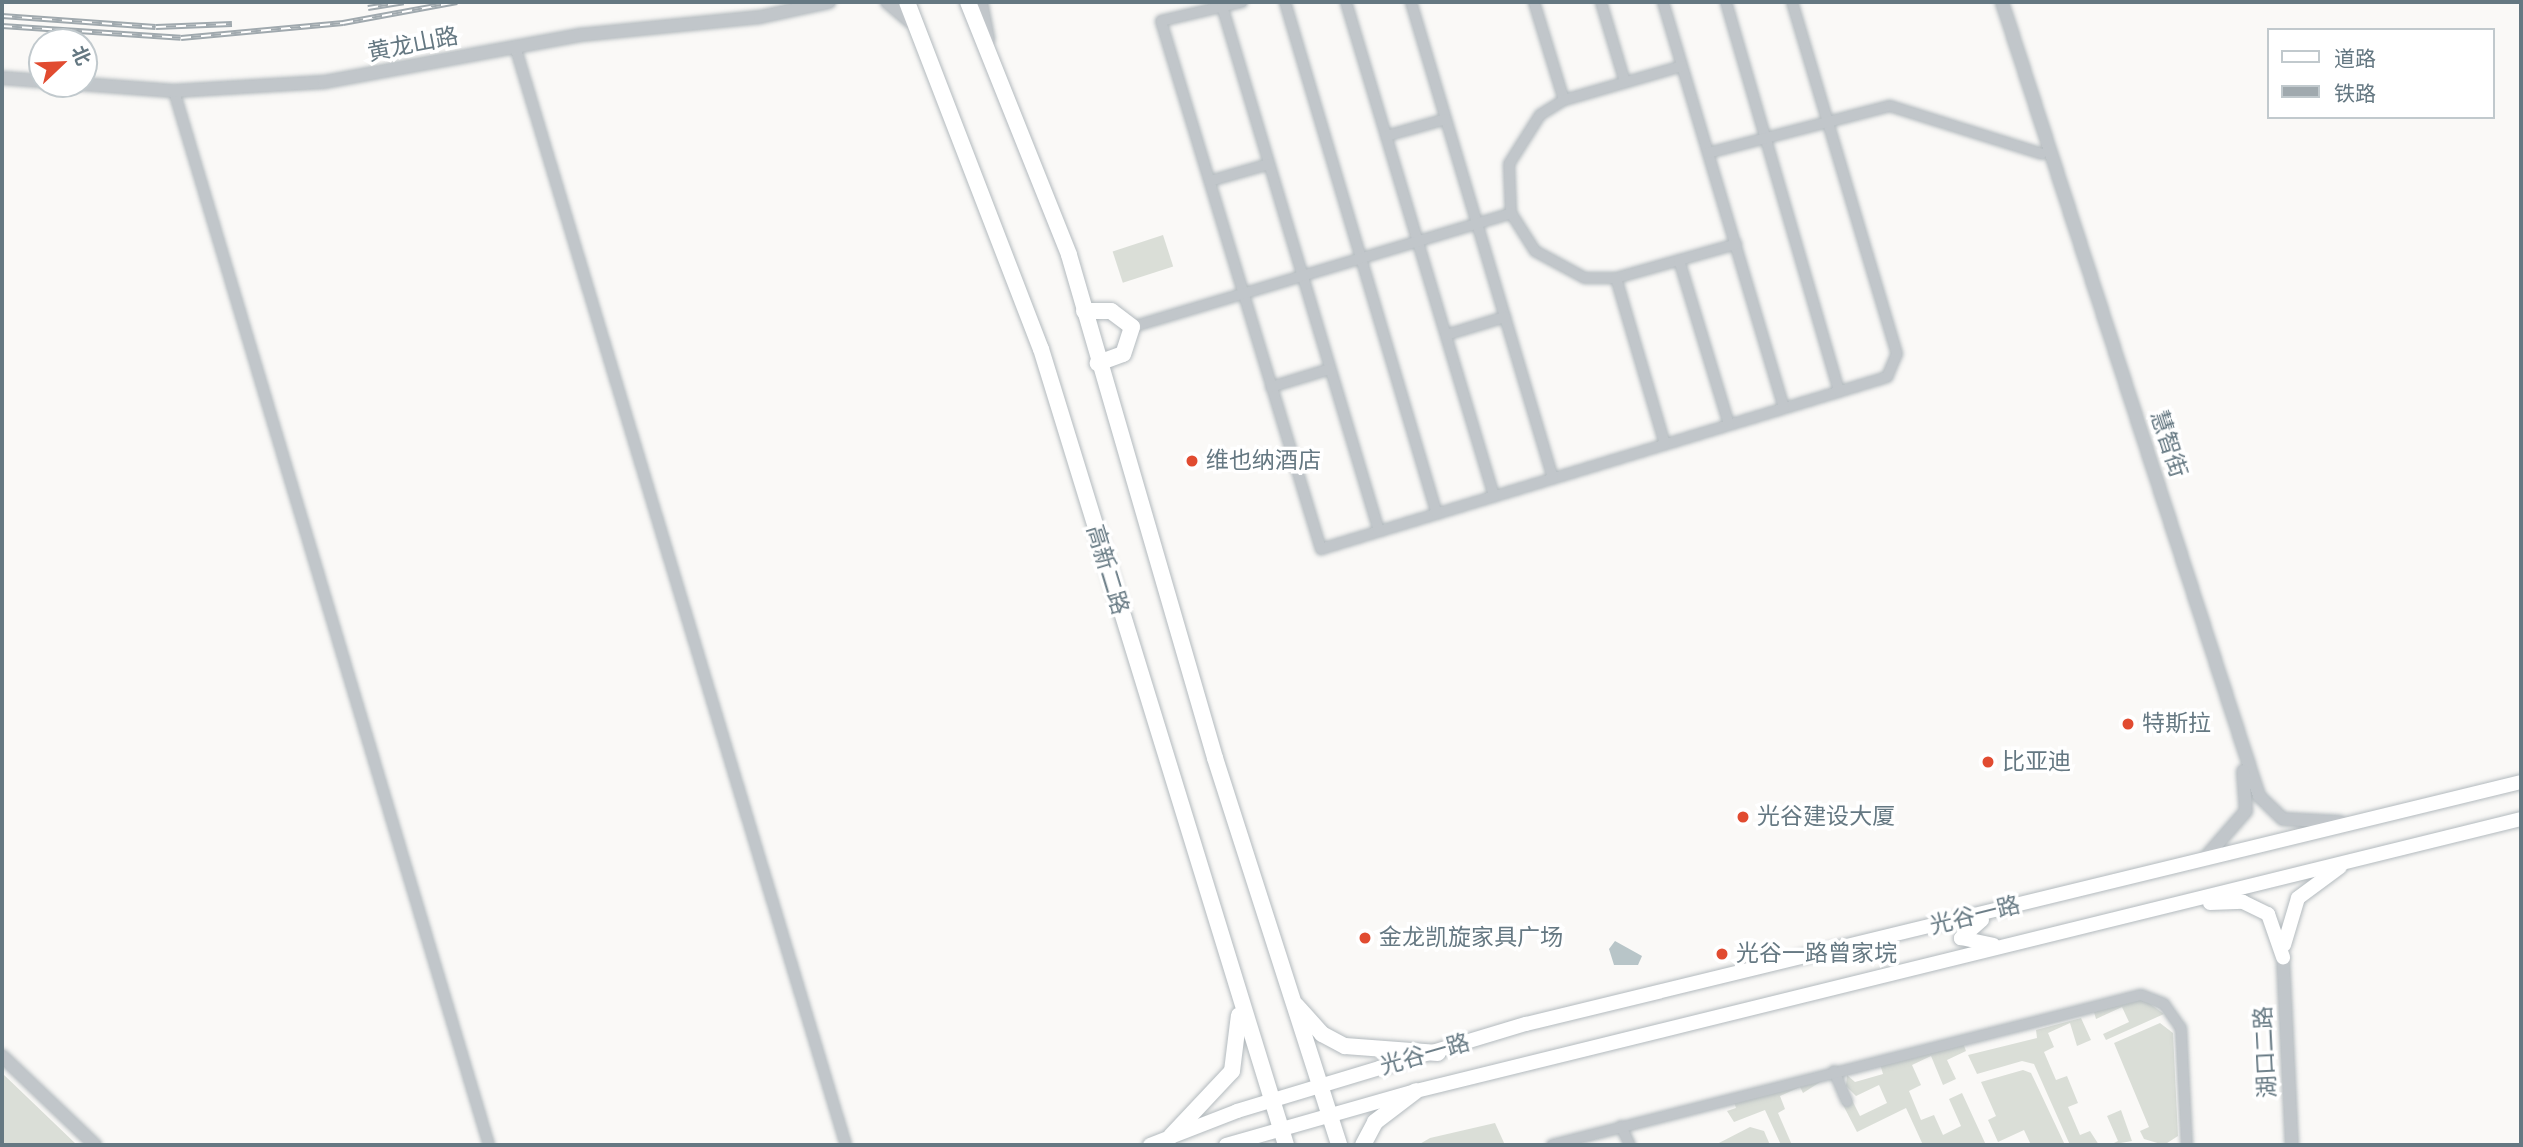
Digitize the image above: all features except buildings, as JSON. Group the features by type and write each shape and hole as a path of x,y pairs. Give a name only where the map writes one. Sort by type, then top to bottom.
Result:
{"main road":[{"name":"高新二路","path":"907,2 1052,383 1239,1009 1286,1145"},
{"path":"968,2 1050,202 1288,994 1339,1145"},
{"path":"1084,311 1111,311 1132,327 1124,354 1098,363"},
{"name":"光谷一路","path":"1150,1145 1271,1100 1438,1053 1526,1024 2521,782"},
{"name":"光谷一路","path":"1226,1145 1416,1091 2521,819"},
{"path":"2283,957 2289,911 2298,898 2349,861"},
{"path":"2179,905 2254,906 2275,925 2283,957"},
{"path":"2009,908 1963,930 1961,938 1983,946 2019,944"},
{"path":"1288,994 1307,1022 1345,1046 1438,1053"},
{"path":"1171,1136 1232,1071 1239,1009"},
{"path":"1363,1145 1375,1122 1416,1091"}],"street":[{"name":"黄龙山路","path":"2,78 174,91 370,76 515,46 760,17 829,2"},
{"path":"887,2 922,37"},
{"path":"981,2 994,63"},
{"path":"1242,2 1161,21 1321,549 1887,377 1897,354 1792,2"},
{"path":"1285,2 1437,514"},
{"path":"1346,2 1494,496"},
{"path":"1411,2 1553,478"},
{"path":"1534,2 1564,100"},
{"path":"1601,2 1625,82"},
{"path":"1663,2 1784,408"},
{"path":"1726,2 1839,392"},
{"name":"慧智街","path":"1993,2 2246,781 2240,824 2201,861"},
{"name":"慧智街","path":"2002,2 2259,796 2269,811 2296,822 2358,821"},
{"path":"1222,6 1379,531"},
{"path":"515,46 846,1145"},
{"path":"1682,66 1564,100 1539,115 1517,145 1507,184 1511,213 1523,238 1549,263 1585,278 1616,278 1736,244"},
{"path":"174,91 489,1145"},
{"path":"1708,153 1874,107 1904,108 2042,154"},
{"path":"1386,136 1446,119"},
{"path":"1210,181 1269,164"},
{"path":"1132,327 1511,213"},
{"path":"1679,260 1729,425"},
{"path":"1616,278 1665,444"},
{"path":"1446,335 1505,317"},
{"path":"1271,387 1331,369"},
{"name":"湖口二路","path":"2283,957 2292,1145"},
{"path":"1552,1145 1834,1072 2153,996 2181,1028 2187,1145"},
{"path":"2,1056 95,1145"},
{"path":"1834,1072 1847,1101"},
{"path":"1621,1126 1630,1145"}],"shaded area":[{"path":"1163,235 1173,266 1123,283 1113,251"},
{"path":"1615,941 1642,956 1638,965 1614,965 1609,949"},
{"path":"2142,998 2164,1014 2106,1040 2103,1034 2129,1022 2122,1007 2096,1019 2094,1012"},
{"path":"2081,1018 2091,1040 2077,1046 2070,1023 2048,1033 2054,1047 2044,1052 2056,1080 2067,1076 2078,1103 2068,1107 2080,1135 2090,1131 2099,1145 2070,1145 2034,1064 2022,1061 1977,1074 1968,1055 2037,1038 2036,1030"},
{"path":"2160,1023 2173,1033 2178,1136 2164,1145 2144,1139 2140,1131 2149,1127 2114,1043"},
{"path":"1963,1043 1966,1051 1947,1060 1956,1079 1943,1085 1931,1056 1912,1065 1921,1085 1909,1091 1921,1120 1934,1115 1943,1135 1961,1126 1949,1099 1962,1093 1986,1145 1923,1145 1906,1108 1857,1132 1842,1103 1851,1098 1860,1116 1887,1103 1879,1085 1856,1096 1846,1086 1847,1075 1855,1082 1883,1074 1880,1064"},
{"path":"2023,1070 2031,1073 2065,1145 2031,1145 2024,1130 1998,1142 1988,1120 1996,1116 1981,1082"},
{"path":"2,1073 77,1145 2,1145"},
{"path":"1828,1077 1803,1093 1800,1087 1780,1096 1785,1109 1778,1113 1792,1145 1781,1145 1765,1110 1734,1122 1727,1111 1736,1108 1734,1102"},
{"path":"2121,1110 2132,1141 2110,1145 2118,1141 2107,1116"},
{"path":"1495,1123 1505,1145 1418,1145 1430,1138"},
{"path":"1750,1127 1764,1131 1770,1145 1715,1145"}],"railway":[{"path":"368,8 404,2"},
{"path":"2,26 181,38 343,23 457,2"},
{"path":"2,16 156,27 232,24"}],"place":[{"name":"维也纳酒店","path":"1192,461"},
{"name":"特斯拉","path":"2128,724"},
{"name":"比亚迪","path":"1988,762"},
{"name":"光谷建设大厦","path":"1743,817"},
{"name":"金龙凯旋家具广场","path":"1365,938"},
{"name":"光谷一路曾家垸","path":"1722,954"}]}
